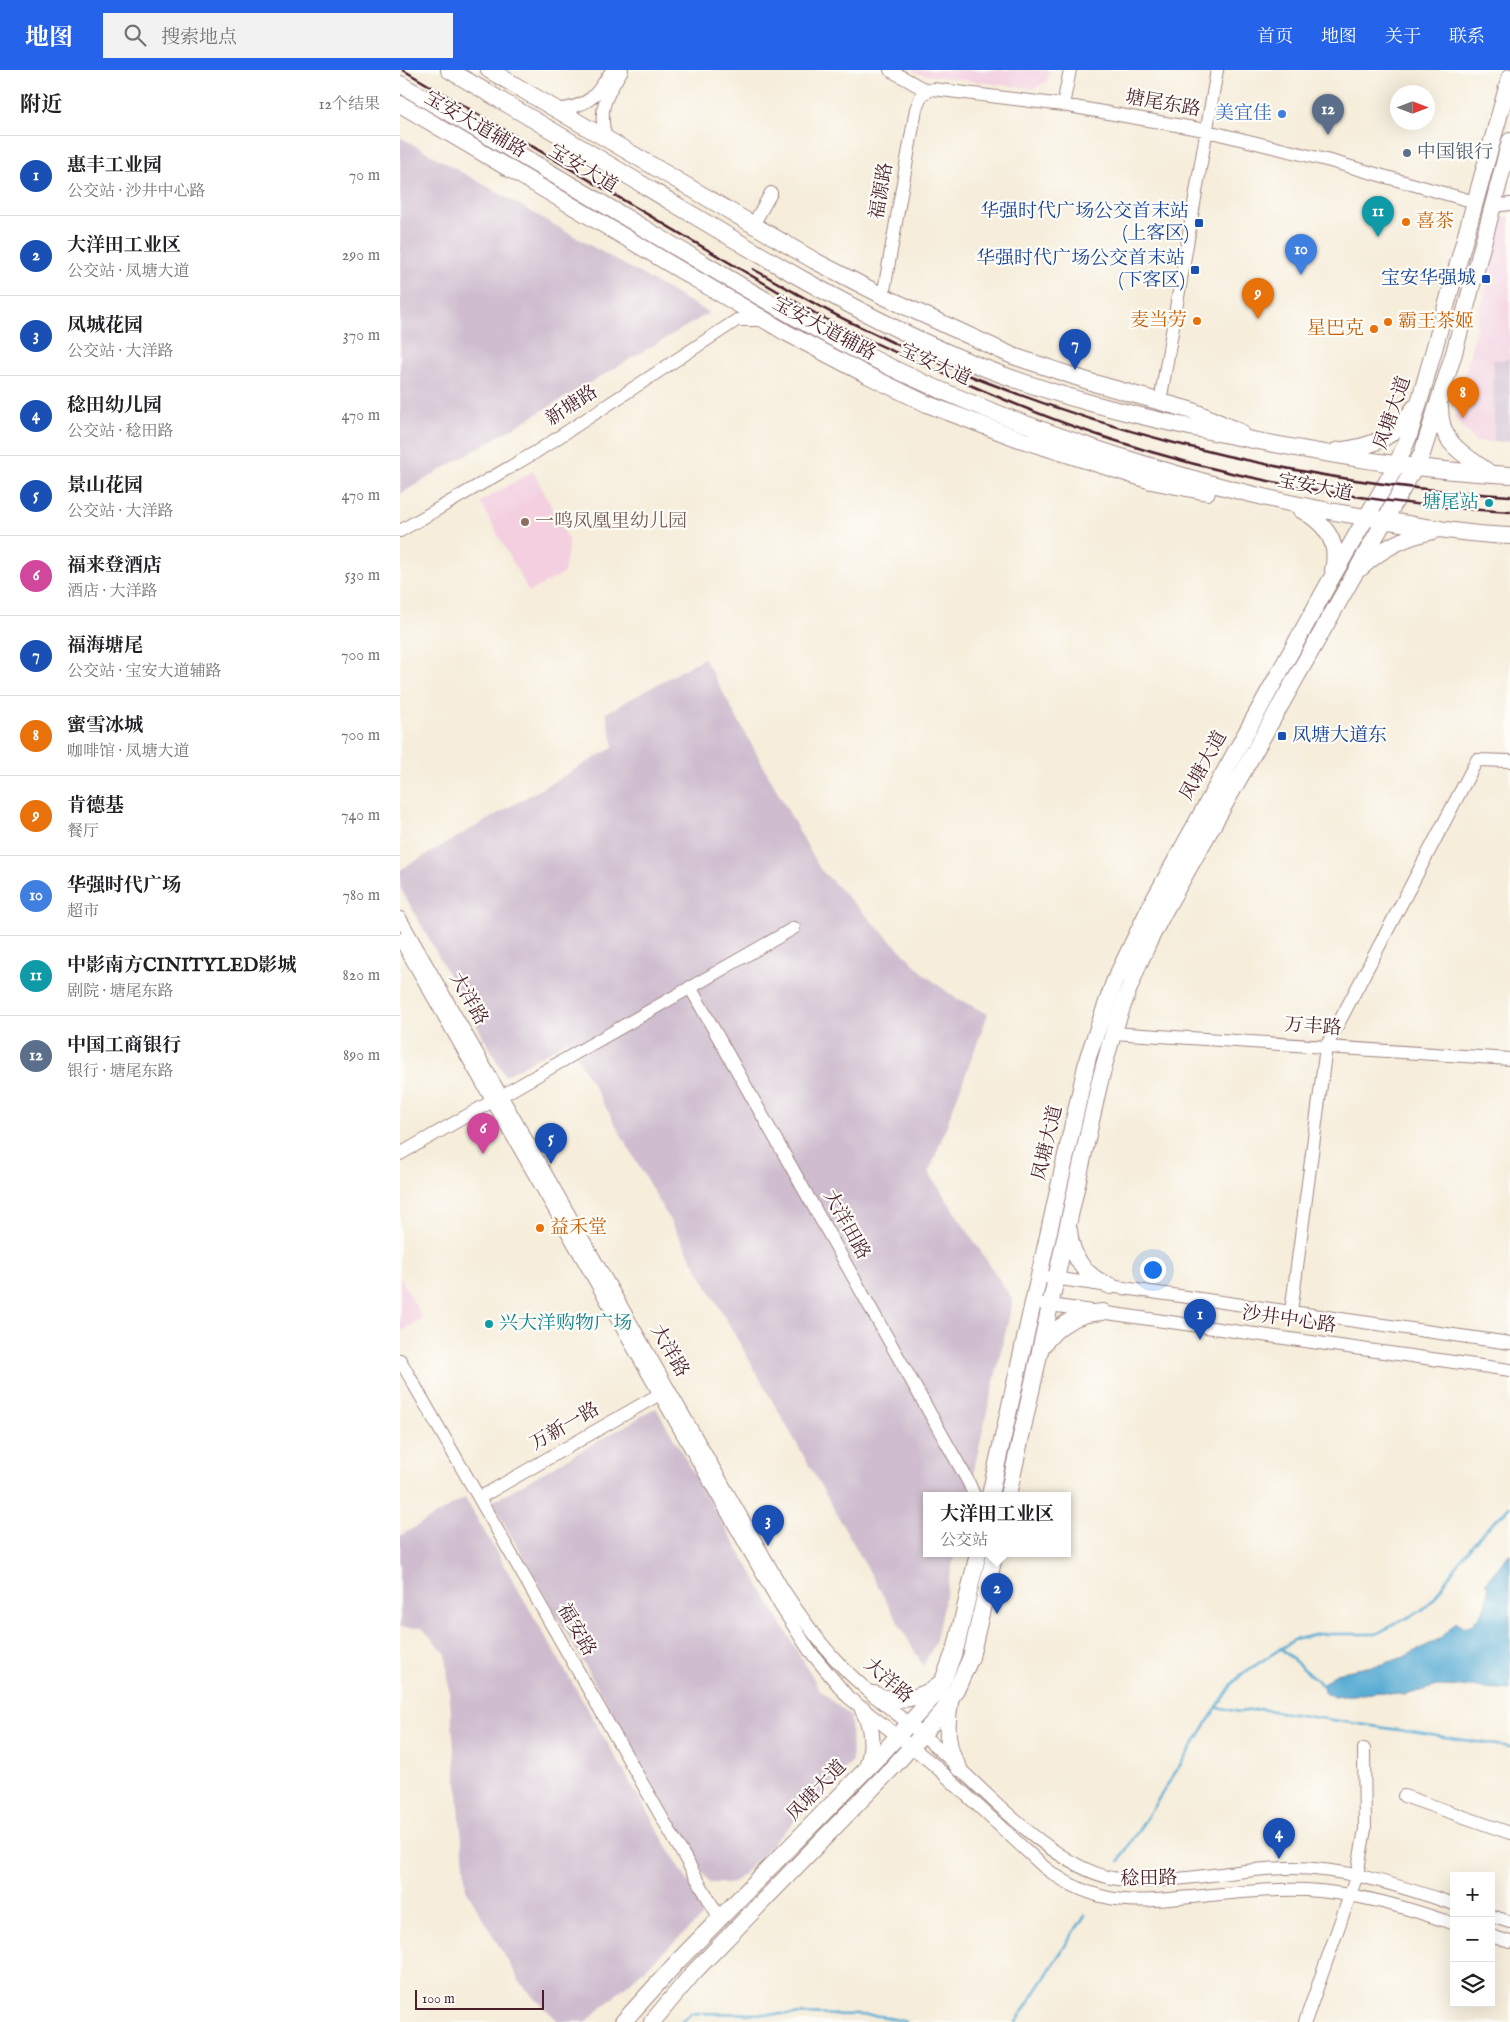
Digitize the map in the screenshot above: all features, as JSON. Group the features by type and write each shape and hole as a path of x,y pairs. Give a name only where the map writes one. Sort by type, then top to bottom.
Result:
{"main road":[{"name":"宝安大道","path":"449,70 786,271 943,351 1003,375 1067,397 1170,424 1396,466 1510,475"},
{"path":"489,70 815,261 883,296 1013,356 1053,370 1204,415 1260,441"},
{"name":"凤塘大道","path":"991,1492 1083,1077 1094,1036 1114,982 1148,911 1330,579 1396,466 1409,436 1421,396 1510,77"},
{"name":"宝安大道","path":"400,84 794,317 875,360 968,402 1039,430 1203,482 1267,499 1367,518 1448,530 1510,536"},
{"name":"宝安大道辅路","path":"400,104 764,320 927,404 1022,440 1151,481 1179,488 1267,499"},
{"name":"凤塘大道","path":"1009,1492 1099,1085 1113,1033 1131,980 1151,935 1353,578 1370,543 1385,520 1427,441 1454,353 1510,141"},
{"path":"815,261 880,320"},
{"path":"1434,348 1454,353"},
{"path":"1317,452 1362,447 1387,437 1408,417 1421,396"},
{"path":"1440,399 1441,421 1449,441 1458,451 1491,474"},
{"path":"1287,503 1318,520 1331,537 1336,556 1330,579"},
{"path":"1353,578 1375,556 1392,546 1419,535 1448,530"},
{"path":"1069,1218 1070,1239 1078,1261 1090,1275 1111,1286"},
{"path":"1040,1351 1047,1339 1060,1326 1080,1316 1103,1312"},
{"name":"凤塘大道","path":"623,2022 678,1961 866,1770 933,1697 944,1678 958,1637 977,1557"},
{"name":"凤塘大道","path":"652,2022 693,1973 938,1718 963,1678 971,1657 994,1557"},
{"path":"874,1694 890,1699 914,1697 931,1690 944,1678"},
{"path":"951,1699 948,1717 948,1737 953,1758 960,1768"},
{"path":"863,1710 869,1725 871,1744 871,1756 866,1770"}],"street":[{"path":"558,110 578,106 590,101 612,70"},
{"path":"606,138 602,110 606,98 622,70"},
{"path":"890,70 924,93"},
{"path":"1063,105 1070,70"},
{"path":"1203,130 1209,70"},
{"path":"1156,401 1203,130 1217,70"},
{"name":"塘尾东路","path":"924,93 939,88 1063,105 1203,130 1330,162 1475,202"},
{"name":"福源路","path":"883,296 916,109 924,93"},
{"path":"753,224 771,194"},
{"path":"1493,206 1510,204"},
{"name":"新塘路","path":"400,531 536,452 737,320 764,320"},
{"path":"1291,1312 1326,1047 1477,760 1510,761"},
{"name":"大洋路","path":"400,918 497,1098 664,1392 794,1628 829,1676 863,1710 897,1737"},
{"path":"400,1154 794,928"},
{"name":"大洋路","path":"400,939 497,1098"},
{"name":"大洋田路","path":"690,987 973,1492"},
{"name":"万丰路","path":"1113,1033 1510,1059"},
{"name":"沙井中心路","path":"1039,1276 1510,1343"},
{"name":"沙井中心路","path":"1033,1302 1510,1370"},
{"name":"福安路","path":"400,1360 720,1918"},
{"name":"大洋路","path":"664,1392 790,1600 834,1658 909,1724"},
{"name":"万新一路","path":"479,1498 664,1392"},
{"path":"968,1481 985,1483 994,1476"},
{"name":"稔田路","path":"909,1724 1016,1820 1056,1853 1081,1867 1102,1875 1124,1879 1159,1880 1288,1868 1320,1870 1357,1875 1400,1886 1450,1903"},
{"name":"稔田路","path":"897,1737 933,1764 1049,1871 1068,1883 1094,1894 1113,1899 1141,1900 1272,1890 1318,1891 1386,1902 1450,1923"},
{"path":"1305,2022 1357,1875 1365,1829 1364,1749"},
{"path":"1404,1796 1510,1833"},
{"path":"1494,1917 1510,1922"},
{"path":"1495,1937 1510,1942"}],"shaded area":[{"path":"911,70 1049,70 1047,81 1033,89 919,74"},
{"path":"400,137 709,313 400,494"},
{"path":"1510,217 1510,359 1493,360 1494,442 1476,442 1454,418 1503,218"},
{"path":"1510,359 1510,441 1494,442 1493,360"},
{"name":"一鸣凤凰里幼儿园","path":"533,471 569,541 564,573 529,592 480,502"},
{"path":"704,658 820,869 924,974 954,997 988,1014 929,1173 1013,1300 969,1492 923,1492 923,1557 954,1557 935,1643 923,1666 568,1041 505,1076 400,887 400,870 614,747 606,713"},
{"path":"400,1277 423,1319 400,1332"},
{"path":"656,1408 820,1690 851,1717 852,1762 734,1883 709,1883 492,1502"},
{"path":"465,1498 702,1906 702,1917 586,2022 559,2022 521,1984 466,1889 446,1654 422,1628 400,1627 400,1536"}],"water":[{"path":"1510,1553 1510,1690 1438,1686 1405,1695 1381,1692 1334,1697 1324,1691 1322,1685 1336,1673 1383,1664 1404,1657 1439,1639 1456,1622 1461,1626 1470,1626 1478,1618 1488,1598 1488,1586 1485,1583"}],"waterway":[{"path":"1119,1861 1217,1707 1233,1683 1242,1674 1294,1640 1319,1634 1376,1634 1422,1610 1433,1600 1457,1564 1482,1533 1510,1507"},
{"path":"1280,1648 1322,1685"},
{"path":"1218,1707 1239,1712 1260,1709 1510,1747"},
{"path":"1016,2022 1085,1915"},
{"path":"682,2022 691,2013 858,2015 881,2016 906,2022"}],"railway":[{"path":"403,70 818,315 892,351 980,390 1088,432 1159,454 1258,479 1358,497 1510,512"},
{"path":"753,269 839,317 930,359 1009,391 1090,419 1172,442 1256,462 1340,478 1425,489 1510,496"}],"place":[{"name":"美宜佳","path":"1282,114"},
{"name":"中国工商银行","path":"1328,135"},
{"name":"中国银行","path":"1407,153"},
{"name":"喜茶","path":"1406,222"},
{"name":"华强时代广场公交首末站 (上客区)","path":"1199,223"},
{"name":"中影南方CINITYLED影城","path":"1378,237"},
{"name":"华强时代广场公交首末站 (下客区)","path":"1195,270"},
{"name":"华强时代广场","path":"1301,275"},
{"name":"宝安华强城","path":"1486,279"},
{"name":"肯德基","path":"1258,319"},
{"name":"麦当劳","path":"1197,321"},
{"name":"霸王茶姬","path":"1388,322"},
{"name":"星巴克","path":"1374,329"},
{"name":"福海塘尾","path":"1075,370"},
{"name":"蜜雪冰城","path":"1463,418"},
{"name":"塘尾站","path":"1489,503"},
{"name":"一鸣凤凰里幼儿园","path":"525,522"},
{"name":"凤塘大道东","path":"1282,736"},
{"name":"福来登酒店","path":"483,1154"},
{"name":"景山花园","path":"551,1164"},
{"name":"益禾堂","path":"540,1228"},
{"name":"兴大洋购物广场","path":"489,1324"},
{"name":"惠丰工业园","path":"1200,1340"},
{"name":"凤城花园","path":"768,1546"},
{"name":"大洋田工业区","path":"997,1614"},
{"name":"稔田幼儿园","path":"1279,1859"}]}
